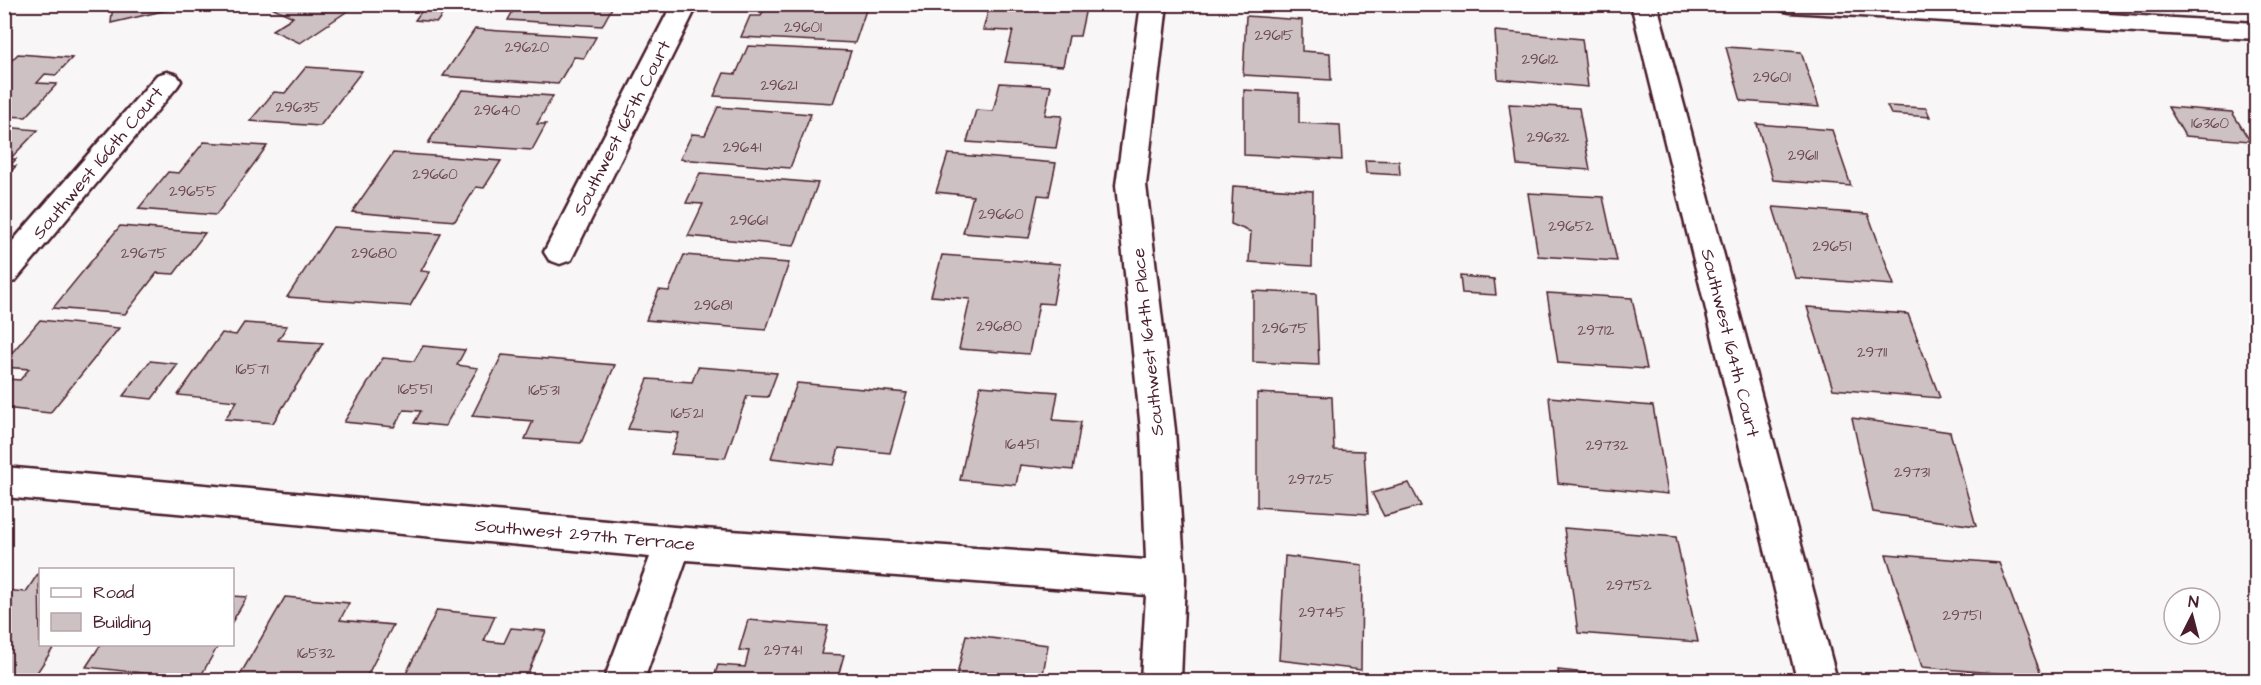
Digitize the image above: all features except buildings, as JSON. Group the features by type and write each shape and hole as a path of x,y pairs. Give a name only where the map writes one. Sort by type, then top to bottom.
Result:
{"street":[{"name":"Southwest 165th Court","path":"560,252 685,4"},
{"name":"Southwest 164th Place","path":"1154,4 1131,185 1158,430 1166,579 1161,681"},
{"name":"Southwest 164th Court","path":"1644,4 1817,681"},
{"path":"1790,4 2256,31"},
{"name":"Southwest 166th Court","path":"4,273 167,81"},
{"name":"Southwest 297th Terrace","path":"4,482 674,543 1166,579"},
{"path":"624,681 674,543"}]}
